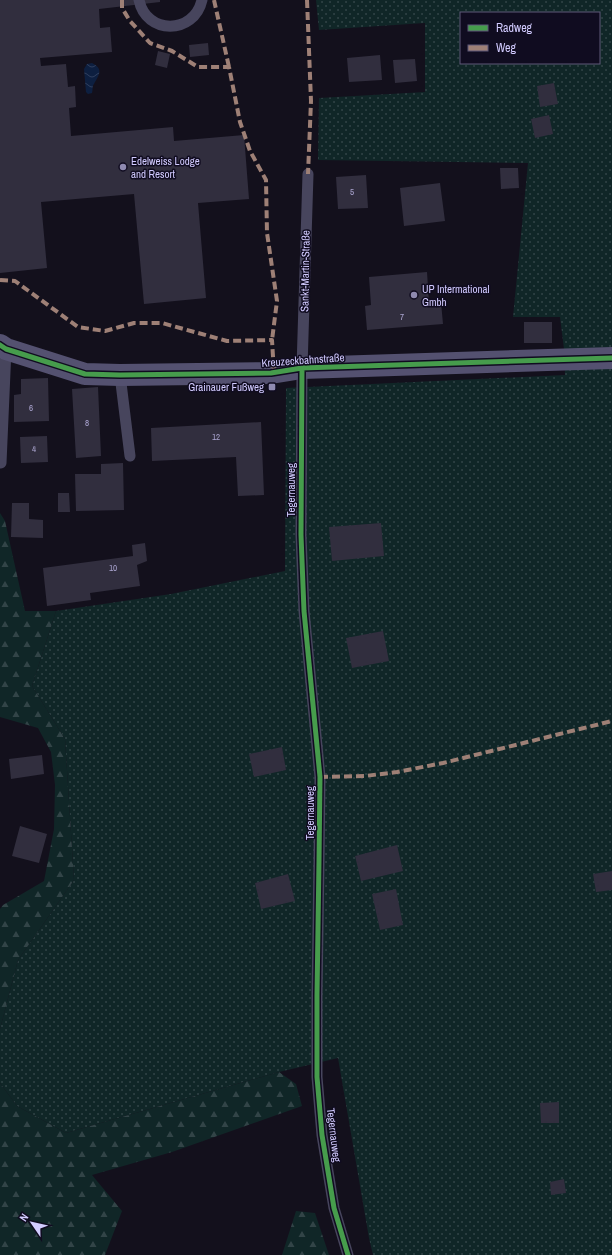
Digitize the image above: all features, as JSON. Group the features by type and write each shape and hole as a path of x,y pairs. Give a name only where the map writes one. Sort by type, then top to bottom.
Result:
{"street":[{"name":"Kreuzeckbahnstraße","path":"3,347 85,374 120,375 271,373 302,368 612,358"}],"lane":[{"path":"139,0 145,15 153,22 164,26 175,26 186,23 195,16 201,6 202,0"},
{"name":"Sankt-Martin-Straße","path":"302,368 308,174"},
{"path":"2,463 3,347"},
{"name":"Tegernauweg","path":"302,368 301,535 304,611 320,777 317,995 318,1077 322,1135 334,1208 348,1255"},
{"path":"120,375 130,456"}],"green space":[{"path":"316,0 612,0 612,1255 373,1255 338,1058 279,1072 66,1133 17,1106 0,1083 0,1029 18,960 74,880 65,739 32,686 56,611 171,594 285,571 286,388 565,375 564,349 560,317 513,317 528,163 318,160 319,98 425,92 425,23 319,30"},
{"path":"0,513 5,521 25,611 56,611 32,686 65,739 74,880 18,960 0,1029 0,909 3,905 44,881 54,829 55,785 51,752 38,728 0,717"},
{"path":"279,1072 296,1084 302,1106 172,1152 92,1175 122,1211 105,1255 0,1255 0,1083 17,1106 66,1133"},
{"path":"296,1211 315,1213 329,1255 282,1255"}],"water":[{"path":"92,63 96,65 99,72 93,86 92,93 88,94 86,92 84,69 87,64"}],"building":[{"name":"Edelweiss Lodge and Resort","path":"0,0 160,0 160,2 99,9 100,28 110,27 112,52 40,58 41,66 66,64 68,87 75,86 76,107 69,108 71,136 173,127 174,141 244,135 249,199 198,203 206,298 144,304 134,194 41,202 47,268 0,273"},
{"path":"208,43 209,55 190,57 189,45"},
{"path":"158,51 170,54 167,68 155,65"},
{"path":"380,55 382,80 349,82 347,58"},
{"path":"415,59 417,81 395,83 393,60"},
{"path":"554,83 558,104 540,107 537,86"},
{"path":"549,115 553,134 535,138 531,119"},
{"path":"500,168 518,168 519,188 501,189"},
{"path":"366,175 368,208 338,209 336,177"},
{"path":"440,183 445,221 404,226 400,188"},
{"path":"427,272 429,303 441,302 443,324 367,330 365,306 371,305 369,277"},
{"path":"524,322 552,322 552,343 524,343"},
{"path":"48,378 49,421 14,422 14,395 21,394 21,379"},
{"path":"98,387 101,456 76,458 72,389"},
{"path":"261,422 264,495 238,496 236,457 152,461 151,428"},
{"path":"47,436 48,462 21,463 20,437"},
{"path":"123,463 124,510 76,511 75,474 101,474 101,464"},
{"path":"58,493 69,493 70,512 58,512"},
{"path":"12,503 29,503 29,519 43,520 43,538 11,537"},
{"path":"381,523 384,556 332,561 329,527"},
{"path":"145,543 147,561 137,565 140,586 90,593 91,600 47,606 43,568 133,556 132,545"},
{"path":"383,631 389,661 352,668 346,638"},
{"path":"282,747 286,770 254,777 249,754"},
{"path":"42,755 44,774 11,779 9,759"},
{"path":"20,826 47,834 39,863 12,856"},
{"path":"397,845 403,871 361,881 355,856"},
{"path":"612,871 612,890 596,892 593,874"},
{"path":"288,874 295,901 261,909 255,883"},
{"path":"396,889 403,925 380,930 372,894"},
{"path":"559,1102 559,1123 541,1123 540,1103"},
{"path":"564,1179 566,1193 551,1195 550,1182"}],"marked path":[{"path":"122,0 122,8 130,21 150,43 172,51 198,67 229,67 240,122 250,151 266,180 267,233 277,301 272,340"},
{"path":"214,0 229,67"},
{"path":"307,0 311,101 308,174"},
{"path":"0,280 15,281 78,327 105,331 134,323 162,323 227,341 272,340 274,373"},
{"path":"320,777 365,776 397,772 443,763 612,721"}],"cycle path":[{"path":"0,345 6,349 85,374 120,375 271,373 302,368 612,358"},
{"path":"302,368 301,535 304,611 320,777 317,1077 322,1135 334,1208 348,1255"}],"place":[{"name":"Edelweiss Lodge and Resort","path":"123,167"},
{"name":"UP Intermational Gmbh","path":"414,295"},
{"name":"Grainauer Fußweg","path":"272,387"}]}
